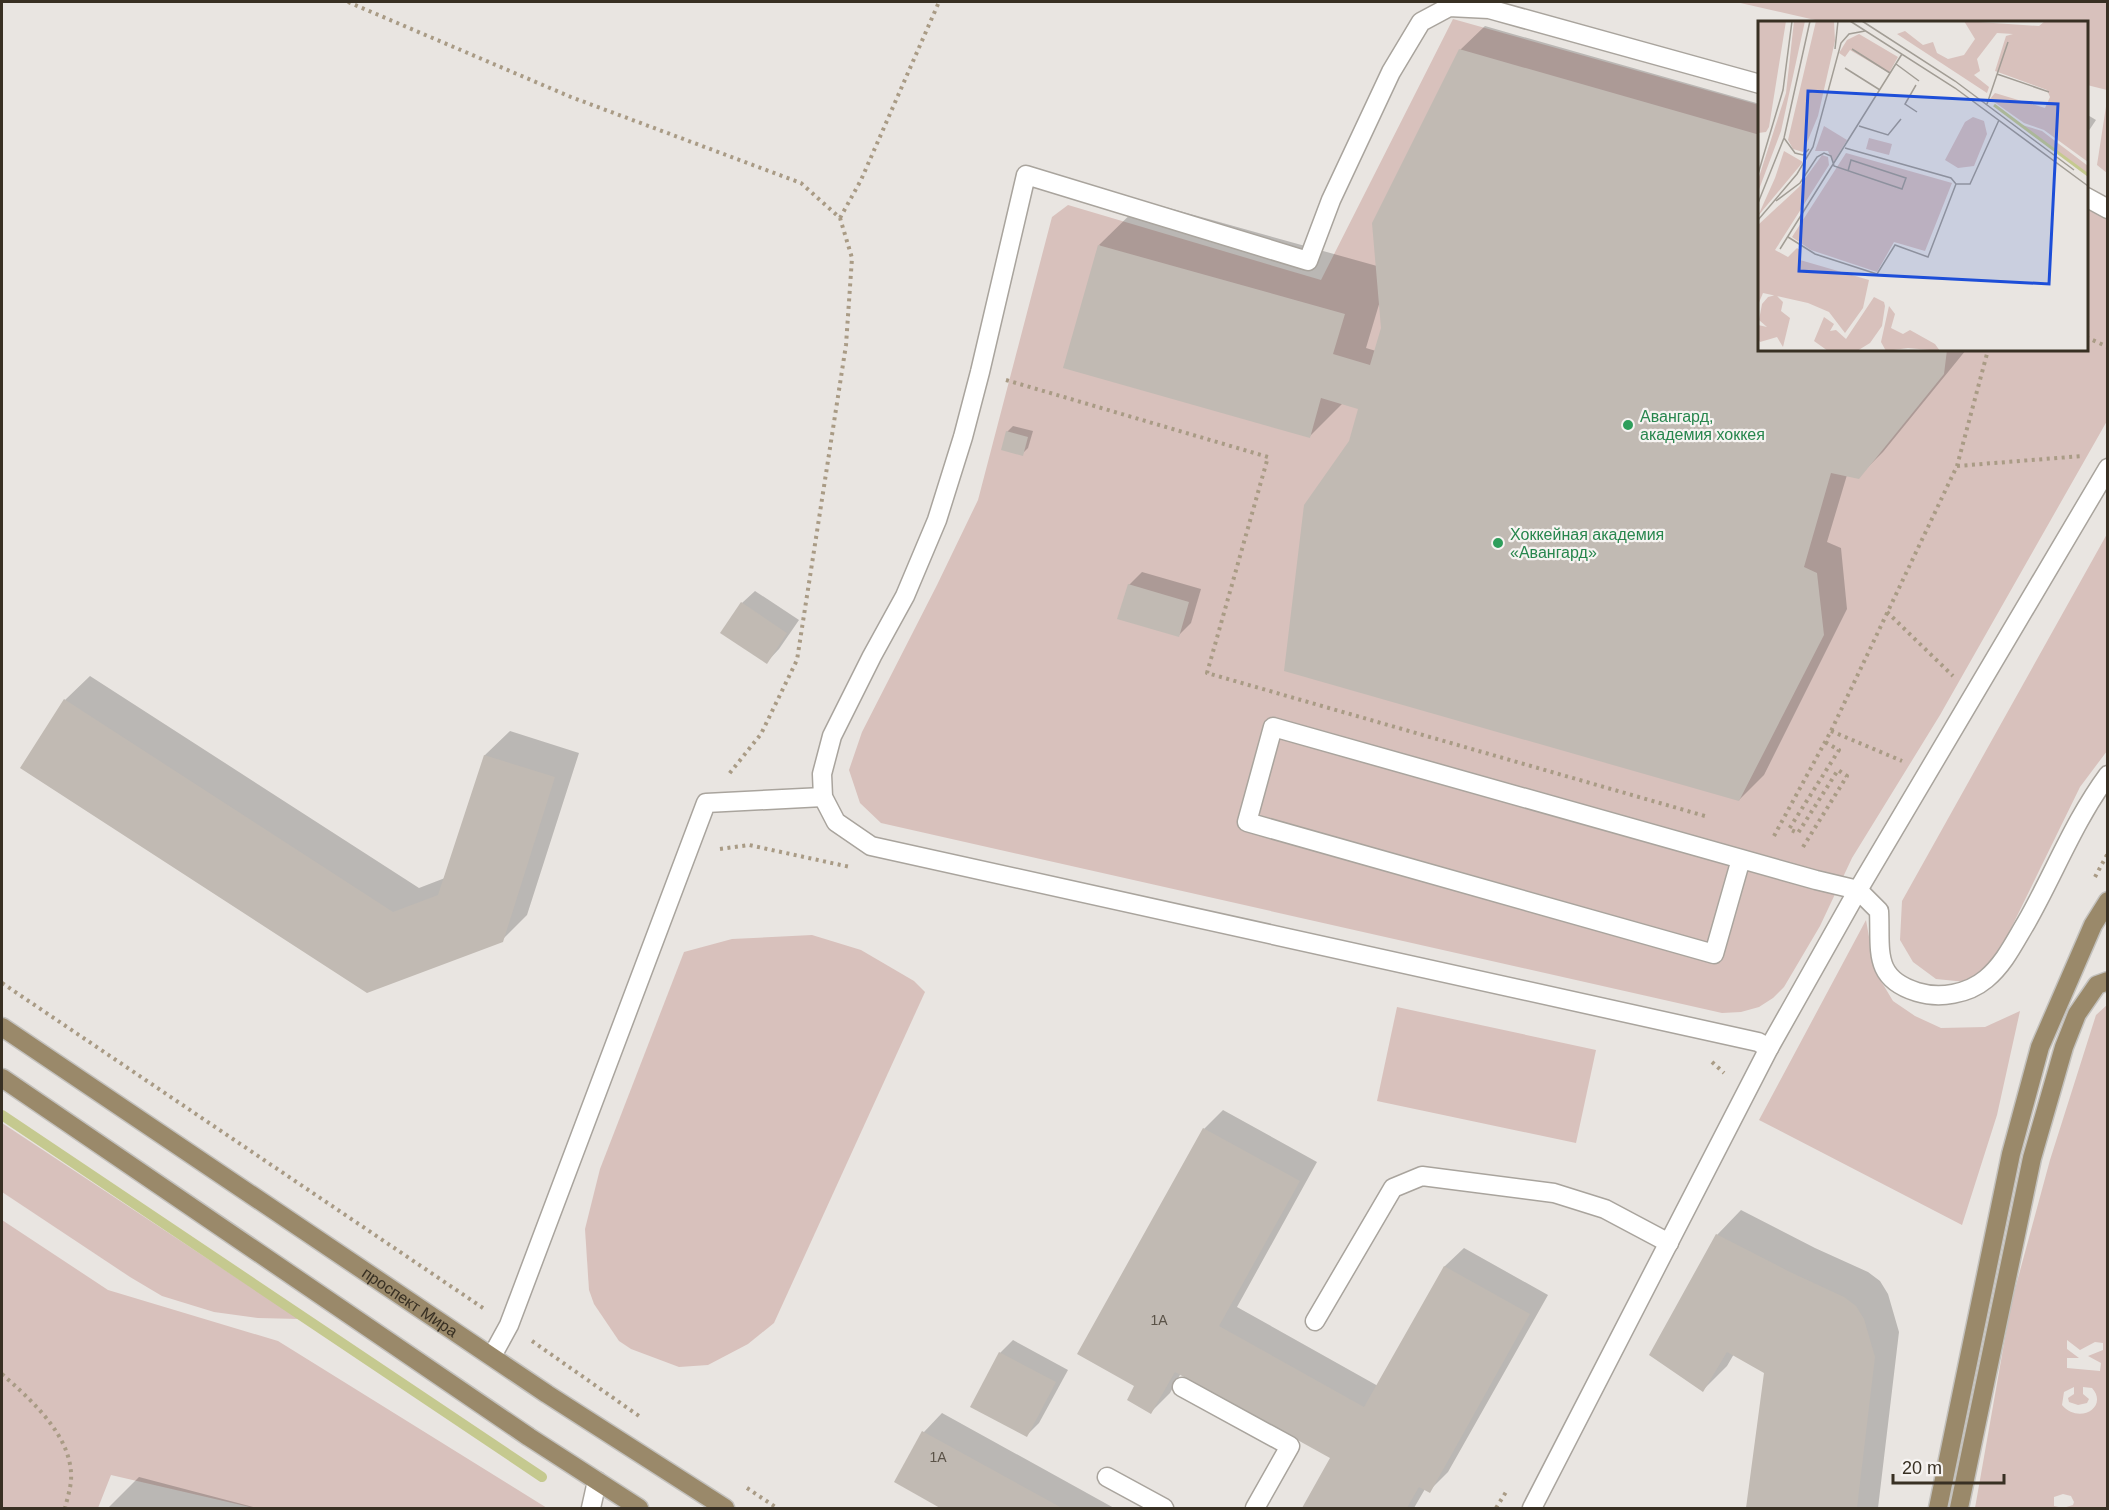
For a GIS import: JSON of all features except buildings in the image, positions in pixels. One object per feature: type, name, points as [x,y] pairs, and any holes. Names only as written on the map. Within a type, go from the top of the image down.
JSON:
[{"type":"main road","points":[[1938,1509],[2009,1166],[2040,1047],[2093,925],[2108,901]]},
{"type":"main road","points":[[1959,1509],[2032,1158],[2064,1047],[2077,1014],[2097,985],[2108,981]]},
{"type":"main road","name":"проспект Мира","points":[[2,1027],[547,1394],[725,1509]]},
{"type":"main road","points":[[2,1078],[72,1128],[639,1509]]},
{"type":"lane","points":[[1758,83],[1489,9],[1449,7],[1420,22],[1391,72],[1331,200],[1308,261],[1026,175],[980,372],[963,437],[937,520],[905,596],[832,736],[822,774],[823,797],[836,822],[871,846],[1758,1042],[1769,1048]]},
{"type":"lane","points":[[2088,198],[2108,209]]},
{"type":"lane","points":[[1532,1509],[1769,1048],[1858,890],[2108,468]]},
{"type":"lane","points":[[1741,859],[1714,954],[1247,822],[1273,728],[1858,890],[1878,911],[1879,952],[1886,974],[1902,987],[1922,994],[1944,996],[1969,989],[1985,980],[2004,962],[2038,902],[2088,802],[2108,775]]},
{"type":"lane","points":[[492,1356],[509,1325],[706,803],[823,797]]},
{"type":"lane","points":[[1315,1321],[1393,1188],[1422,1176],[1554,1193],[1605,1209],[1669,1243]]},
{"type":"lane","points":[[1182,1387],[1290,1446],[1255,1509]]},
{"type":"lane","points":[[1107,1477],[1164,1509]]},
{"type":"lane","points":[[591,1509],[597,1481]]},
{"type":"path","points":[[348,2],[571,97],[801,183],[840,218],[852,258],[846,345],[797,660],[761,734],[706,803]]},
{"type":"path","points":[[840,218],[861,180],[939,2]]},
{"type":"path","points":[[2088,338],[2108,347]]},
{"type":"path","points":[[1774,836],[1831,731],[1957,466],[1988,351]]},
{"type":"path","points":[[980,372],[1268,457],[1206,673],[1706,817]]},
{"type":"path","points":[[1957,466],[2084,456]]},
{"type":"path","points":[[1887,612],[1973,695]]},
{"type":"path","points":[[1831,731],[1928,773]]},
{"type":"path","points":[[1794,844],[1804,848],[1847,776],[1838,770],[1798,833],[1789,829],[1839,750],[1825,742]]},
{"type":"path","points":[[1763,833],[1784,840]]},
{"type":"path","points":[[2,983],[509,1325],[640,1417]]},
{"type":"path","points":[[2,1374],[38,1407],[61,1440],[68,1460],[71,1480],[65,1509]]},
{"type":"path","points":[[743,1485],[777,1509]]},
{"type":"shaded area","points":[[1736,2],[2107,2],[2107,90],[2088,85],[2088,21],[1820,21]]},
{"type":"shaded area","name":"Хоккейная академия «Авангард»","points":[[1453,19],[1758,105],[1758,351],[2088,351],[2088,210],[2107,219],[2107,421],[1940,715],[1852,858],[1820,926],[1784,987],[1759,1007],[1741,1012],[1722,1013],[881,823],[860,803],[849,770],[862,732],[978,500],[1052,217],[1068,205],[1321,280]]},
{"type":"shaded area","points":[[2107,100],[2107,173],[2097,165]]},
{"type":"shaded area","points":[[2107,534],[2107,751],[2080,787],[1996,959],[1966,982],[1936,979],[1913,962],[1900,940],[1902,901]]},
{"type":"shaded area","points":[[1866,920],[1875,971],[1893,1001],[1915,1016],[1941,1028],[1985,1027],[2020,1011],[1997,1115],[1962,1225],[1759,1120]]},
{"type":"shaded area","points":[[812,935],[861,950],[914,981],[925,992],[774,1323],[748,1344],[708,1365],[679,1367],[631,1349],[619,1341],[594,1304],[589,1290],[585,1229],[600,1169],[684,952],[732,939]]},
{"type":"shaded area","points":[[2107,1005],[2107,1508],[2063,1508],[1975,1508],[2011,1304],[2050,1160],[2096,1015]],"holes":[[[2067,1340],[2080,1350],[2095,1342],[2103,1343],[2103,1350],[2088,1356],[2101,1363],[2100,1371],[2067,1368],[2067,1358],[2079,1358],[2067,1349]],[[2074,1387],[2074,1394],[2068,1398],[2069,1402],[2078,1405],[2087,1403],[2089,1399],[2083,1394],[2083,1387],[2092,1388],[2097,1401],[2090,1411],[2076,1413],[2062,1405],[2064,1392]],[[2063,1494],[2071,1496],[2074,1502],[2073,1505],[2063,1508],[2054,1506],[2054,1497]]]},
{"type":"shaded area","points":[[1397,1007],[1596,1050],[1576,1143],[1377,1101]]},
{"type":"shaded area","points":[[2,1123],[299,1319],[258,1318],[214,1312],[162,1296],[130,1277],[2,1192]]},
{"type":"shaded area","points":[[2,1220],[108,1290],[278,1341],[547,1508],[254,1508],[111,1475],[98,1508],[2,1508]]},
{"type":"waterway","points":[[2,1115],[542,1477]]},
{"type":"place","name":"Авангард, академия хоккея","points":[[1628,425]]},
{"type":"place","name":"Хоккейная академия «Авангард»","points":[[1498,543]]}]
